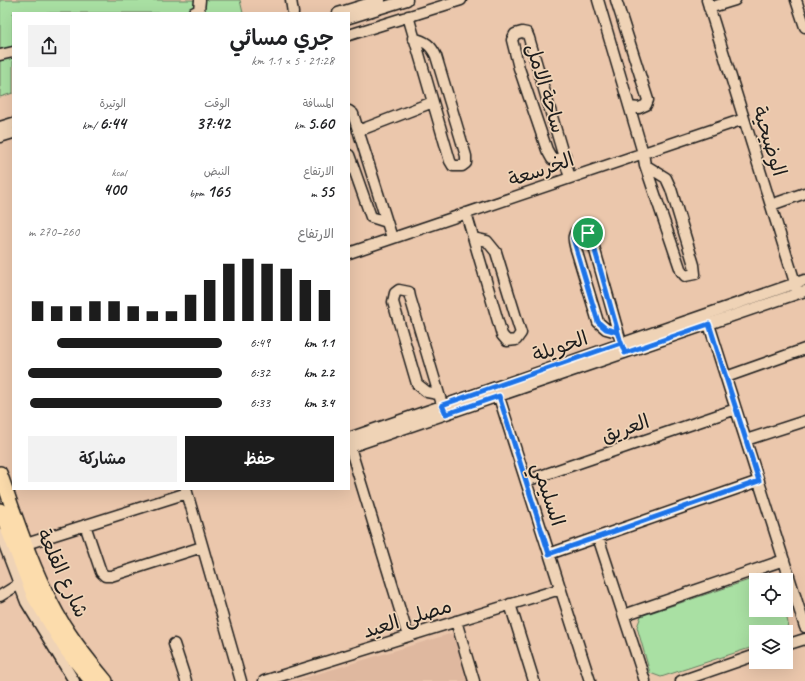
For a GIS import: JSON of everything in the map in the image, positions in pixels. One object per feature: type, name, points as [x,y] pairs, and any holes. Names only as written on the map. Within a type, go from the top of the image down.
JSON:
[{"type":"main road","name":"شارع القلعة","points":[[0,473],[26,544],[52,605],[78,647],[106,681]]},
{"type":"main road","name":"شارع القلعة","points":[[0,510],[22,582],[55,633],[89,680]]},
{"type":"street","points":[[194,12],[199,10],[200,0]]},
{"type":"street","points":[[291,0],[293,12]]},
{"type":"street","points":[[341,12],[380,0]]},
{"type":"street","points":[[350,18],[407,0]]},
{"type":"street","points":[[350,29],[442,0]]},
{"type":"street","points":[[350,35],[461,0]]},
{"type":"street","points":[[598,0],[630,107],[645,165],[681,271],[685,276],[695,274],[694,265],[671,189],[666,178],[645,165]]},
{"type":"street","points":[[616,0],[648,100],[646,105],[639,108],[630,107]]},
{"type":"street","points":[[708,4],[735,0]]},
{"type":"street","points":[[796,0],[805,24]]},
{"type":"street","name":"الوضيحية","points":[[708,4],[771,205],[801,287]]},
{"type":"street","points":[[408,16],[413,38],[450,161],[453,166],[462,166],[466,163],[466,156],[436,56],[432,47],[422,40],[413,38]]},
{"type":"street","name":"ساحة الامل","points":[[565,155],[559,159],[552,159],[547,150],[519,68],[512,40],[515,34],[522,32],[527,34],[529,38],[565,155],[570,178]]},
{"type":"street","points":[[0,55],[12,52]]},
{"type":"street","points":[[358,131],[433,102]]},
{"type":"street","points":[[350,112],[353,114],[392,238]]},
{"type":"street","name":"الخرسعة","points":[[350,252],[744,119]]},
{"type":"street","points":[[0,127],[12,130]]},
{"type":"street","points":[[0,137],[12,131]]},
{"type":"street","points":[[350,158],[371,217],[387,222]]},
{"type":"street","points":[[771,205],[805,193]]},
{"type":"street","points":[[466,213],[502,335],[507,341],[516,340],[520,333],[519,327],[496,252],[487,241],[474,238]]},
{"type":"street","points":[[617,332],[606,329],[598,322],[574,246],[573,238],[575,232],[579,228],[588,233],[592,240],[617,332],[623,348]]},
{"type":"street","name":"الحويلة","points":[[350,443],[801,287]]},
{"type":"street","points":[[438,394],[427,392],[417,384],[393,302],[395,293],[399,290],[408,292],[410,297],[444,410]]},
{"type":"street","points":[[708,319],[805,627]]},
{"type":"street","points":[[726,377],[805,349]]},
{"type":"street","name":"السليمي","points":[[497,392],[590,681]]},
{"type":"street","name":"العريق","points":[[526,480],[736,409]]},
{"type":"street","points":[[746,440],[805,421]]},
{"type":"street","points":[[350,446],[408,636]]},
{"type":"street","points":[[549,554],[759,481]]},
{"type":"street","points":[[26,544],[186,491],[241,681]]},
{"type":"street","points":[[85,525],[101,572],[104,576],[111,576],[202,547]]},
{"type":"street","name":"شارع القلعة","points":[[0,534],[22,582],[31,612],[60,656],[74,681]]},
{"type":"street","points":[[598,537],[645,681]]},
{"type":"street","points":[[624,615],[784,560]]},
{"type":"street","points":[[0,596],[22,582]]},
{"type":"street","name":"مصلى العيد","points":[[264,681],[560,589]]},
{"type":"street","points":[[510,604],[534,681]]},
{"type":"street","points":[[456,621],[474,681]]},
{"type":"street","points":[[793,643],[805,639]]},
{"type":"street","points":[[174,644],[186,681]]},
{"type":"street","points":[[681,681],[749,658]]},
{"type":"shaded area","points":[[453,633],[468,681],[294,681]]},
{"type":"green space","points":[[0,0],[240,0],[243,12],[12,12],[12,93],[0,97]]},
{"type":"green space","points":[[749,580],[749,617],[787,617],[788,623],[788,625],[749,625],[749,648],[661,677],[650,673],[637,627],[641,616]]},
{"type":"route","points":[[588,233],[579,228],[575,232],[573,238],[574,246],[598,322],[606,329],[617,332],[625,353],[709,324],[759,481],[549,554],[499,396],[446,414],[442,405],[621,343],[617,332],[592,240],[588,233]]}]
